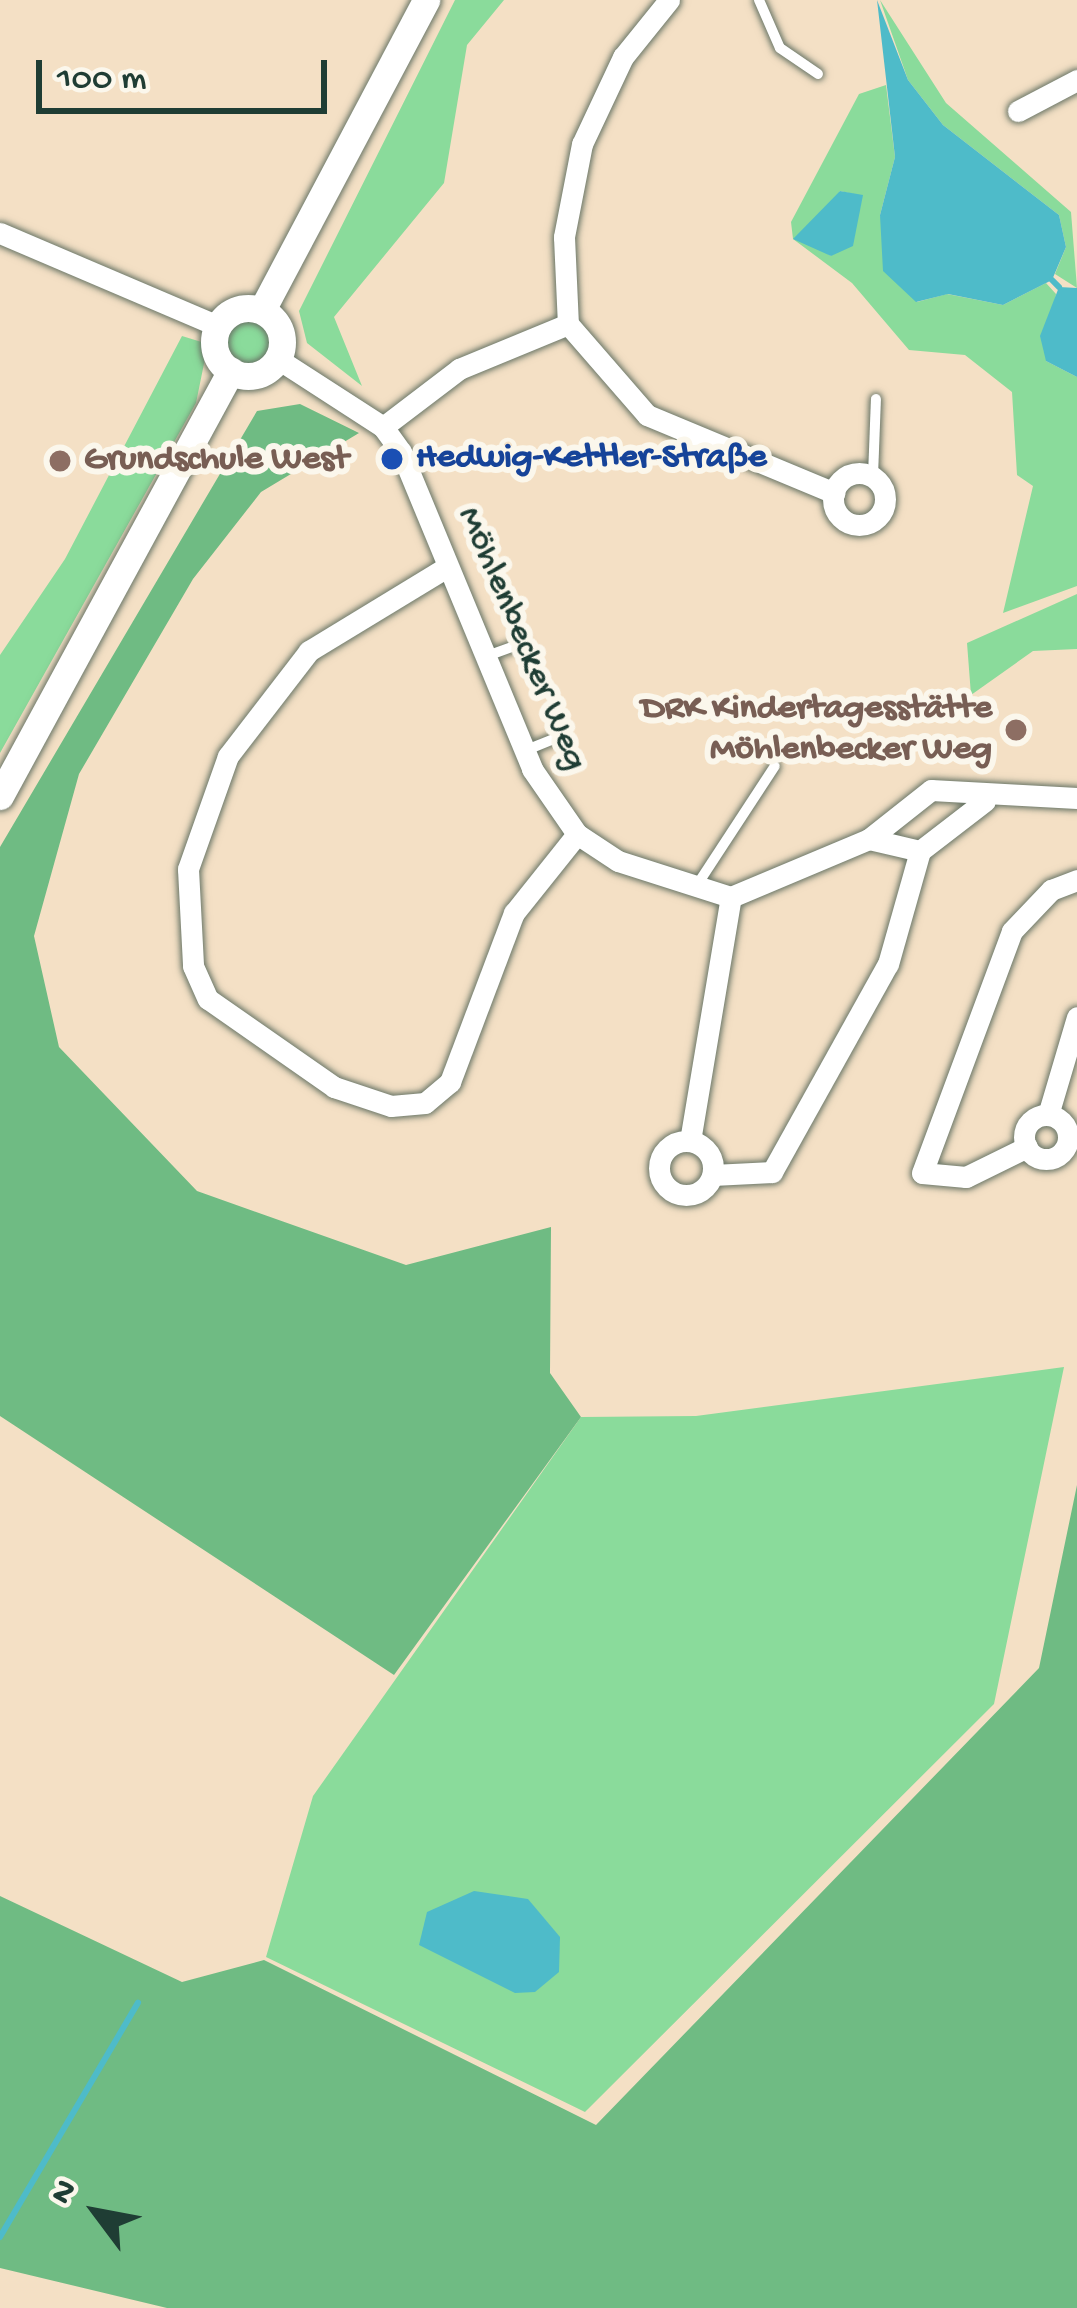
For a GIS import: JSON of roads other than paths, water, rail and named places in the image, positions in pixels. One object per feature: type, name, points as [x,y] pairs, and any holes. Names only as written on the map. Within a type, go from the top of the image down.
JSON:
[{"type":"main road","points":[[262,310],[426,0]]},
{"type":"main road","points":[[262,310],[281,331],[278,359],[251,376],[231,371],[217,356],[218,326],[232,311],[262,310]]},
{"type":"main road","points":[[0,796],[231,371]]},
{"type":"street","points":[[668,0],[623,57],[582,144],[565,237],[568,324],[647,415],[834,493],[842,518],[867,523],[885,504],[873,476],[849,475],[834,493]]},
{"type":"street","points":[[1018,111],[1077,80]]},
{"type":"street","points":[[0,233],[218,326]]},
{"type":"street","points":[[383,427],[459,369],[568,324]]},
{"type":"street","name":"Möhlenbecker Weg","points":[[278,359],[383,427],[424,488],[447,567],[524,751],[577,834]]},
{"type":"street","points":[[447,567],[309,651],[228,756],[188,869],[193,966],[208,999],[334,1088],[391,1106],[425,1103],[449,1082],[514,913],[577,834],[692,893],[731,897],[869,839],[932,790],[985,801],[1076,798],[1077,812]]},
{"type":"street","points":[[712,1175],[707,1150],[690,1142],[663,1154],[662,1181],[694,1194],[712,1175],[772,1172],[888,964],[920,851],[985,801]]},
{"type":"street","points":[[869,839],[920,851]]},
{"type":"street","points":[[1027,1148],[966,1177],[922,1173],[1012,931],[1051,890],[1077,880]]},
{"type":"street","points":[[690,1142],[731,897]]},
{"type":"street","points":[[1027,1148],[1026,1128],[1048,1115],[1077,1017]]},
{"type":"street","points":[[1027,1148],[1043,1159],[1063,1150],[1066,1128],[1048,1115]]},
{"type":"lane","points":[[759,0],[780,47],[818,74]]},
{"type":"lane","points":[[873,476],[876,399]]},
{"type":"lane","points":[[488,656],[522,643]]},
{"type":"lane","points":[[524,751],[558,737]]},
{"type":"lane","points":[[692,893],[775,766]]},
{"type":"water","points":[[877,0],[908,80],[943,125],[1059,215],[1066,247],[1052,280],[1003,305],[948,294],[916,302],[883,271],[880,215],[895,157]]},
{"type":"water","points":[[840,191],[863,195],[853,246],[831,256],[793,239]]},
{"type":"water","points":[[1059,287],[1077,288],[1077,377],[1046,361],[1040,336]]},
{"type":"water","points":[[474,1891],[528,1899],[560,1937],[559,1972],[535,1992],[515,1993],[419,1945],[427,1912]]},
{"type":"waterway","points":[[1052,280],[1059,287]]},
{"type":"waterway","points":[[0,2237],[138,2003]]},
{"type":"place","name":"Hedwig-Kettler-Straße","points":[[392,459]]},
{"type":"place","name":"Grundschule West","points":[[60,461]]},
{"type":"place","name":"DRK Kindertagesstätte Möhlenbecker Weg","points":[[1016,730]]}]
